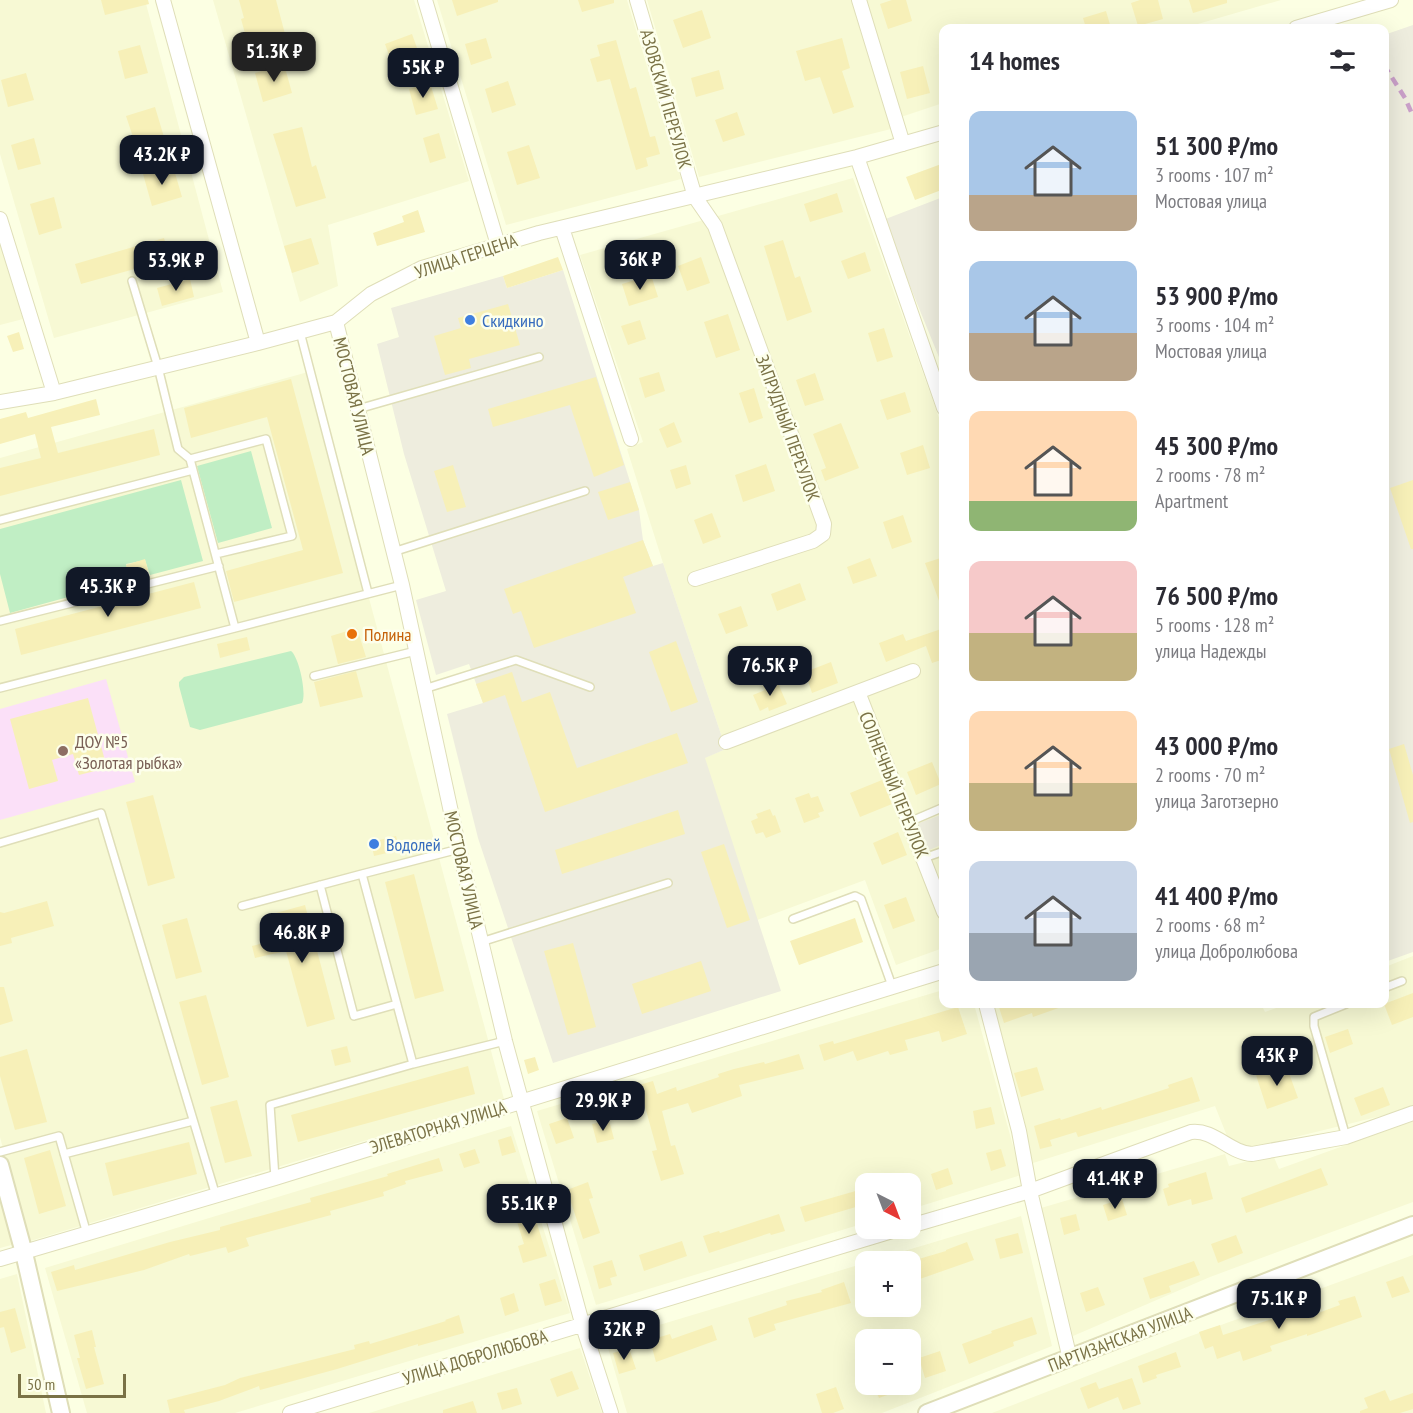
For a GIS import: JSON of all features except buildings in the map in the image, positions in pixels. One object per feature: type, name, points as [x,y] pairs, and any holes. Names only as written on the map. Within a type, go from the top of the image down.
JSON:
[{"type":"street","points":[[163,0],[258,343]]},
{"type":"street","points":[[425,0],[498,245]]},
{"type":"street","name":"АЗОВСКИЙ ПЕРЕУЛОК","points":[[637,0],[695,197]]},
{"type":"street","points":[[859,0],[903,144]]},
{"type":"street","points":[[1309,24],[1390,0]]},
{"type":"street","name":"УЛИЦА ГЕРЦЕНА","points":[[0,402],[54,393],[336,322],[371,294],[422,268],[562,228],[857,157],[939,133]]},
{"type":"street","points":[[857,157],[939,394]]},
{"type":"street","name":"ЗАПРУДНЫЙ ПЕРЕУЛОК","points":[[694,579],[813,541],[823,534],[824,525],[715,226],[695,197]]},
{"type":"street","points":[[0,219],[4,248],[54,393]]},
{"type":"street","points":[[562,228],[631,439]]},
{"type":"street","name":"МОСТОВАЯ УЛИЦА","points":[[336,322],[402,585],[459,849],[505,1041],[582,1323],[611,1413]]},
{"type":"street","points":[[726,742],[913,671]]},
{"type":"street","name":"СОЛНЕЧНЫЙ ПЕРЕУЛОК","points":[[858,692],[939,898]]},
{"type":"street","name":"ЭЛЕВАТОРНАЯ УЛИЦА","points":[[0,1259],[275,1178],[939,972]]},
{"type":"street","points":[[987,1008],[1019,1131],[1030,1191],[1070,1359]]},
{"type":"street","points":[[921,1223],[1030,1191],[1191,1132],[1199,1131],[1239,1151],[1252,1154],[1346,1137],[1413,1113]]},
{"type":"street","points":[[0,1165],[24,1252],[61,1413]]},
{"type":"street","name":"ПАРТИЗАНСКАЯ УЛИЦА","points":[[927,1413],[1413,1225]]},
{"type":"street","name":"УЛИЦА ДОБРОЛЮБОВА","points":[[290,1413],[865,1239]]},
{"type":"lane","points":[[132,281],[158,367],[178,449],[190,459],[236,628]]},
{"type":"lane","points":[[300,332],[368,593]]},
{"type":"lane","points":[[358,409],[539,357]]},
{"type":"lane","points":[[190,459],[266,440],[292,536],[216,554]]},
{"type":"lane","points":[[0,520],[193,470]]},
{"type":"lane","points":[[393,552],[585,491]]},
{"type":"lane","points":[[0,621],[219,566]]},
{"type":"lane","points":[[0,688],[402,585]]},
{"type":"lane","points":[[314,676],[416,651]]},
{"type":"lane","points":[[424,689],[516,660],[590,687]]},
{"type":"lane","points":[[909,822],[939,809]]},
{"type":"lane","points":[[0,843],[101,813],[216,1196]]},
{"type":"lane","points":[[242,906],[459,849]]},
{"type":"lane","points":[[924,858],[939,853]]},
{"type":"lane","points":[[362,874],[413,1064]]},
{"type":"lane","points":[[481,942],[668,883]]},
{"type":"lane","points":[[320,885],[354,1016],[398,1004]]},
{"type":"lane","points":[[793,919],[855,897],[861,899],[892,986]]},
{"type":"lane","points":[[1389,986],[1402,981]]},
{"type":"lane","points":[[1336,1008],[1314,1017],[1314,1026],[1346,1137]]},
{"type":"lane","points":[[275,1178],[270,1105],[413,1064],[505,1041]]},
{"type":"lane","points":[[64,1154],[193,1121]]},
{"type":"lane","points":[[0,1152],[59,1136],[87,1234]]},
{"type":"shaded area","points":[[0,0],[145,0],[223,292],[54,338],[0,154]]},
{"type":"shaded area","points":[[213,0],[414,0],[469,181],[328,225],[338,286],[300,302]]},
{"type":"shaded area","points":[[437,0],[627,0],[681,179],[506,225]]},
{"type":"shaded area","points":[[647,0],[851,0],[891,129],[699,177]]},
{"type":"shaded area","points":[[864,0],[1281,0],[1198,24],[939,24],[939,104],[901,117]]},
{"type":"shaded area","points":[[1413,25],[1413,952],[1389,961],[1389,33]]},
{"type":"shaded area","points":[[853,178],[939,418],[939,949],[896,965],[865,880],[757,920],[704,758],[726,749],[627,449],[643,442],[580,255]]},
{"type":"shaded area","points":[[939,199],[939,357],[883,220]]},
{"type":"shaded area","points":[[0,244],[23,319],[0,325]]},
{"type":"shaded area","points":[[563,270],[639,510],[643,540],[653,566],[663,563],[726,749],[705,758],[781,991],[553,1063],[478,838],[447,714],[483,703],[469,664],[436,675],[416,600],[446,591],[404,454],[377,344],[399,337],[391,308],[503,276],[507,288]]},
{"type":"shaded area","points":[[308,372],[504,1099],[27,1242],[0,1137],[0,458]]},
{"type":"shaded area","points":[[251,451],[272,528],[218,543],[197,466]]},
{"type":"shaded area","points":[[181,480],[203,561],[150,575],[145,560],[126,564],[130,580],[10,613],[0,574],[0,529]]},
{"type":"shaded area","points":[[291,651],[297,660],[301,676],[304,692],[302,703],[200,730],[190,727],[179,686],[179,682],[184,677]]},
{"type":"shaded area","name":"ДОУ №5 «Золотая рыбка»","points":[[106,679],[135,782],[0,820],[0,709]]},
{"type":"shaded area","points":[[939,816],[939,846],[927,851],[917,824]]},
{"type":"shaded area","points":[[1413,956],[1413,1106],[1247,1149],[1229,1141],[1215,1106],[1033,1163],[993,1008],[1263,1008],[1265,1012],[1276,1008],[1389,1008],[1389,965]]},
{"type":"shaded area","points":[[939,991],[939,1008],[975,1008],[1021,1175],[921,1206],[921,1173],[855,1173],[855,1226],[596,1305],[537,1111]]},
{"type":"shaded area","points":[[1413,1121],[1413,1202],[1210,1277],[1073,1336],[1041,1208],[1225,1154],[1229,1166],[1273,1155],[1279,1169]]},
{"type":"shaded area","points":[[511,1126],[570,1313],[235,1413],[87,1413],[45,1268]]},
{"type":"shaded area","points":[[0,1192],[15,1244],[0,1248]]},
{"type":"shaded area","points":[[1021,1216],[1052,1346],[882,1413],[627,1413],[606,1341],[855,1266],[855,1317],[921,1317],[921,1251],[904,1251]]},
{"type":"shaded area","points":[[1413,1255],[1413,1413],[992,1413],[1188,1337]]},
{"type":"shaded area","points":[[17,1274],[46,1413],[0,1413],[0,1279]]},
{"type":"shaded area","points":[[580,1348],[602,1413],[369,1413]]},
{"type":"railway","points":[[1389,73],[1413,116]]},
{"type":"place","name":"Скидкино","points":[[470,320]]},
{"type":"place","name":"Полина","points":[[352,634]]},
{"type":"place","name":"ДОУ №5 «Золотая рыбка»","points":[[63,751]]},
{"type":"place","name":"Водолей","points":[[374,844]]}]
